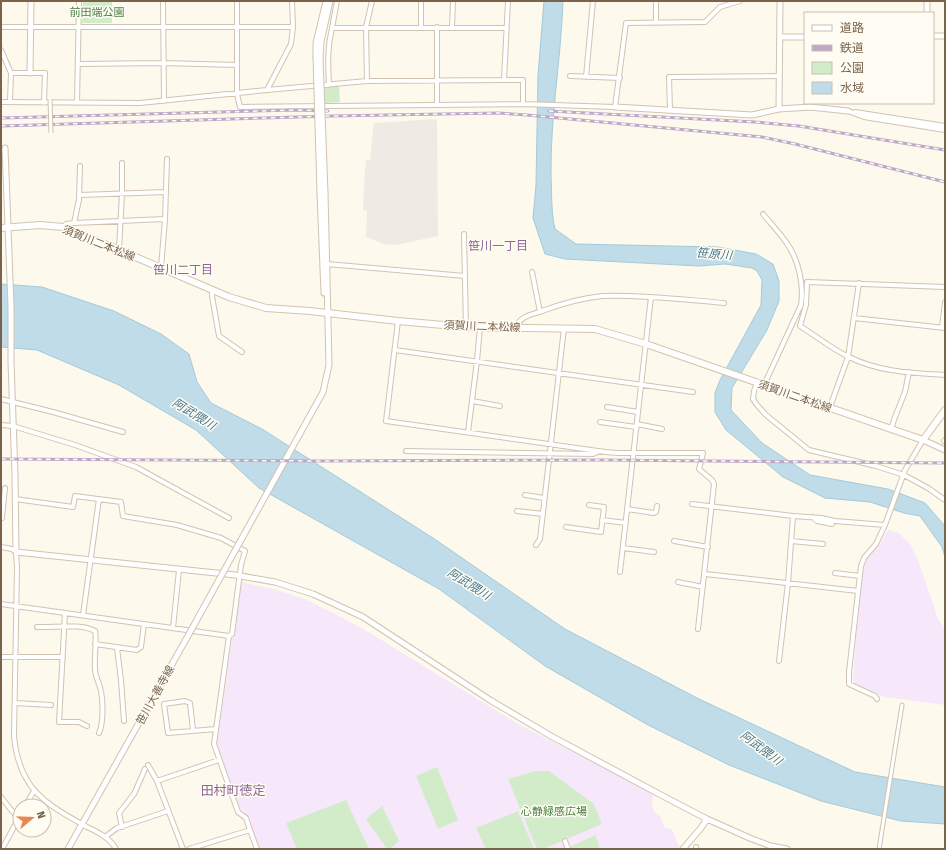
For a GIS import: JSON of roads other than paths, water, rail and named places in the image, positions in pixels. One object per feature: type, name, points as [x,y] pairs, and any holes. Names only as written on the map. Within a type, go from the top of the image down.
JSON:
[{"type":"main road","name":"須賀川二本松線","points":[[1,228],[40,225],[63,227],[212,290],[243,302],[266,308],[466,327],[564,328],[595,330],[646,344],[923,440]]},
{"type":"main road","points":[[923,440],[945,410]]},
{"type":"street","points":[[30,73],[31,1]]},
{"type":"street","points":[[77,103],[79,64],[79,1]]},
{"type":"street","points":[[163,1],[164,101]]},
{"type":"street","points":[[237,1],[237,94],[240,107],[566,104],[752,115],[779,109],[810,107],[884,115],[945,126]]},
{"type":"street","points":[[267,90],[291,44],[293,27],[292,1]]},
{"type":"street","points":[[326,1],[316,43],[318,57],[322,193],[323,283],[327,314]]},
{"type":"street","points":[[318,57],[330,1]]},
{"type":"street","points":[[329,85],[327,56],[328,42],[337,1]]},
{"type":"street","points":[[367,81],[366,27],[372,1]]},
{"type":"street","points":[[421,1],[421,27]]},
{"type":"street","points":[[452,1],[452,27]]},
{"type":"street","points":[[504,80],[508,1]]},
{"type":"street","points":[[586,77],[593,1]]},
{"type":"street","points":[[656,1],[656,23]]},
{"type":"street","points":[[615,107],[626,23],[705,22],[720,7],[740,1]]},
{"type":"street","points":[[779,109],[780,1]]},
{"type":"street","points":[[927,1],[927,12]]},
{"type":"street","points":[[1,27],[293,27]]},
{"type":"street","points":[[437,27],[437,105]]},
{"type":"street","points":[[332,28],[507,28]]},
{"type":"street","points":[[934,36],[945,36]]},
{"type":"street","points":[[780,37],[804,37]]},
{"type":"street","points":[[1,50],[10,73],[10,102]]},
{"type":"street","points":[[79,64],[163,63],[237,65]]},
{"type":"street","points":[[10,73],[45,73],[44,103]]},
{"type":"street","points":[[570,76],[620,78]]},
{"type":"street","points":[[670,110],[669,76],[779,76]]},
{"type":"street","points":[[1,102],[140,103],[367,81],[523,80],[525,104]]},
{"type":"street","points":[[50,99],[51,133]]},
{"type":"street","points":[[848,111],[864,117],[945,130]]},
{"type":"street","points":[[5,148],[9,227],[16,552],[14,736],[16,752],[20,769],[34,791],[48,804],[105,837],[116,849]]},
{"type":"street","points":[[162,268],[167,159]]},
{"type":"street","points":[[119,250],[122,163]]},
{"type":"street","points":[[74,223],[80,195],[80,166]]},
{"type":"street","points":[[80,195],[166,192]]},
{"type":"street","points":[[322,193],[327,264],[327,314]]},
{"type":"street","points":[[762,214],[789,246],[797,264],[802,296],[801,305],[758,383],[754,391],[753,399],[766,415],[809,450],[876,466],[903,476],[928,488],[945,500]]},
{"type":"street","points":[[63,227],[66,224],[74,223],[165,219]]},
{"type":"street","points":[[464,234],[466,327]]},
{"type":"street","points":[[327,264],[465,276]]},
{"type":"street","points":[[532,272],[540,312]]},
{"type":"street","points":[[945,287],[807,282],[806,305],[800,326],[848,357],[862,363],[886,370],[945,375]]},
{"type":"street","points":[[830,407],[848,357],[859,283]]},
{"type":"street","points":[[212,290],[219,336],[242,352]]},
{"type":"street","points":[[515,328],[521,319],[572,302],[601,296],[651,297],[724,303]]},
{"type":"street","points":[[620,572],[651,297]]},
{"type":"street","points":[[854,318],[944,327],[945,302]]},
{"type":"street","name":"笹川大善寺線","points":[[68,849],[323,392],[329,365],[327,314]]},
{"type":"street","points":[[398,321],[386,421],[601,451],[634,453],[702,453],[699,469],[712,480],[714,484],[698,629]]},
{"type":"street","points":[[468,432],[480,327]]},
{"type":"street","points":[[536,545],[540,539],[564,328]]},
{"type":"street","points":[[395,350],[693,392]]},
{"type":"street","points":[[891,429],[906,392],[909,372]]},
{"type":"street","points":[[1,399],[123,432]]},
{"type":"street","points":[[472,402],[500,406]]},
{"type":"street","points":[[606,407],[638,412]]},
{"type":"street","points":[[600,422],[662,429]]},
{"type":"street","points":[[1,425],[13,426],[75,444],[136,467],[229,518]]},
{"type":"street","points":[[877,699],[875,696],[849,684],[858,591],[864,558],[876,544],[886,523],[903,476],[923,440],[945,450]]},
{"type":"street","points":[[406,451],[593,454],[601,451]]},
{"type":"street","points":[[1,517],[2,518],[5,488]]},
{"type":"street","points":[[525,495],[544,498]]},
{"type":"street","points":[[15,499],[73,507],[74,496],[121,502],[123,516],[177,525],[225,540],[245,551],[241,565],[232,634],[229,636],[214,744],[238,812],[246,818],[257,849]]},
{"type":"street","points":[[84,615],[99,499]]},
{"type":"street","points":[[692,504],[812,517],[835,521],[886,523]]},
{"type":"street","points":[[566,527],[601,532],[604,506],[589,505]]},
{"type":"street","points":[[627,509],[654,513],[656,512],[657,506]]},
{"type":"street","points":[[518,511],[542,514]]},
{"type":"street","points":[[779,661],[788,583],[793,516]]},
{"type":"street","points":[[812,517],[817,521],[832,524]]},
{"type":"street","points":[[602,520],[626,523]]},
{"type":"street","points":[[674,541],[708,547]]},
{"type":"street","points":[[791,541],[823,544]]},
{"type":"street","points":[[1,547],[12,549],[16,552],[240,576],[275,582],[314,594],[363,617],[490,700],[551,736],[707,819],[752,840],[787,849]]},
{"type":"street","points":[[623,548],[654,552]]},
{"type":"street","points":[[173,628],[179,570]]},
{"type":"street","points":[[835,573],[860,576]]},
{"type":"street","points":[[705,574],[858,591]]},
{"type":"street","points":[[678,582],[703,587]]},
{"type":"street","points":[[1,604],[229,636]]},
{"type":"street","points":[[65,614],[59,722],[79,722],[87,726]]},
{"type":"street","points":[[95,644],[138,650],[140,648],[144,624]]},
{"type":"street","points":[[37,627],[64,626],[94,630],[96,635],[95,672],[101,694],[101,726],[99,733]]},
{"type":"street","points":[[117,648],[124,721]]},
{"type":"street","points":[[1,657],[63,657]]},
{"type":"street","points":[[193,730],[190,703],[185,701],[164,704],[168,733],[216,729]]},
{"type":"street","points":[[15,703],[51,705]]},
{"type":"street","points":[[880,849],[902,705]]},
{"type":"street","points":[[156,781],[219,760]]},
{"type":"street","points":[[148,765],[156,781],[183,849]]},
{"type":"street","points":[[122,827],[119,813],[134,794],[145,769]]},
{"type":"street","points":[[30,798],[34,791]]},
{"type":"street","points":[[1,797],[12,811]]},
{"type":"street","points":[[105,837],[117,828],[168,811]]},
{"type":"street","points":[[683,849],[707,819]]},
{"type":"street","points":[[2,846],[12,830]]},
{"type":"street","points":[[189,849],[250,830]]},
{"type":"street","points":[[565,841],[568,849]]},
{"type":"water","name":"笹原川","points":[[544,1],[563,1],[551,155],[552,203],[555,229],[576,244],[718,247],[756,254],[773,264],[779,281],[779,301],[767,330],[732,388],[731,410],[762,443],[810,475],[888,489],[925,503],[945,526],[945,557],[942,547],[920,516],[904,513],[870,502],[825,498],[783,477],[726,430],[715,412],[715,393],[720,380],[761,305],[762,280],[757,271],[752,268],[725,264],[699,266],[565,259],[545,254],[533,218],[536,185],[538,75]]},
{"type":"water","name":"阿武隈川","points":[[1,284],[42,287],[114,311],[161,334],[189,354],[197,382],[211,403],[262,429],[433,538],[565,629],[699,699],[855,772],[945,787],[945,824],[901,821],[821,801],[729,765],[648,725],[545,666],[439,589],[259,488],[196,430],[119,385],[37,350],[1,347]]},
{"type":"railway","points":[[1,118],[295,110],[328,111]]},
{"type":"railway","points":[[549,111],[755,122],[799,126],[945,150]]},
{"type":"railway","points":[[1,126],[332,116],[499,113],[762,137],[945,182]]},
{"type":"railway","points":[[1,459],[318,461],[603,460],[945,463]]},
{"type":"district","name":"笹川一丁目","points":[[498,246]]},
{"type":"district","name":"笹川二丁目","points":[[183,270]]},
{"type":"district","name":"田村町徳定","points":[[233,790]]},
{"type":"park label","name":"前田端公園","points":[[97,12]]},
{"type":"park label","name":"心静緑感広場","points":[[554,811]]}]
